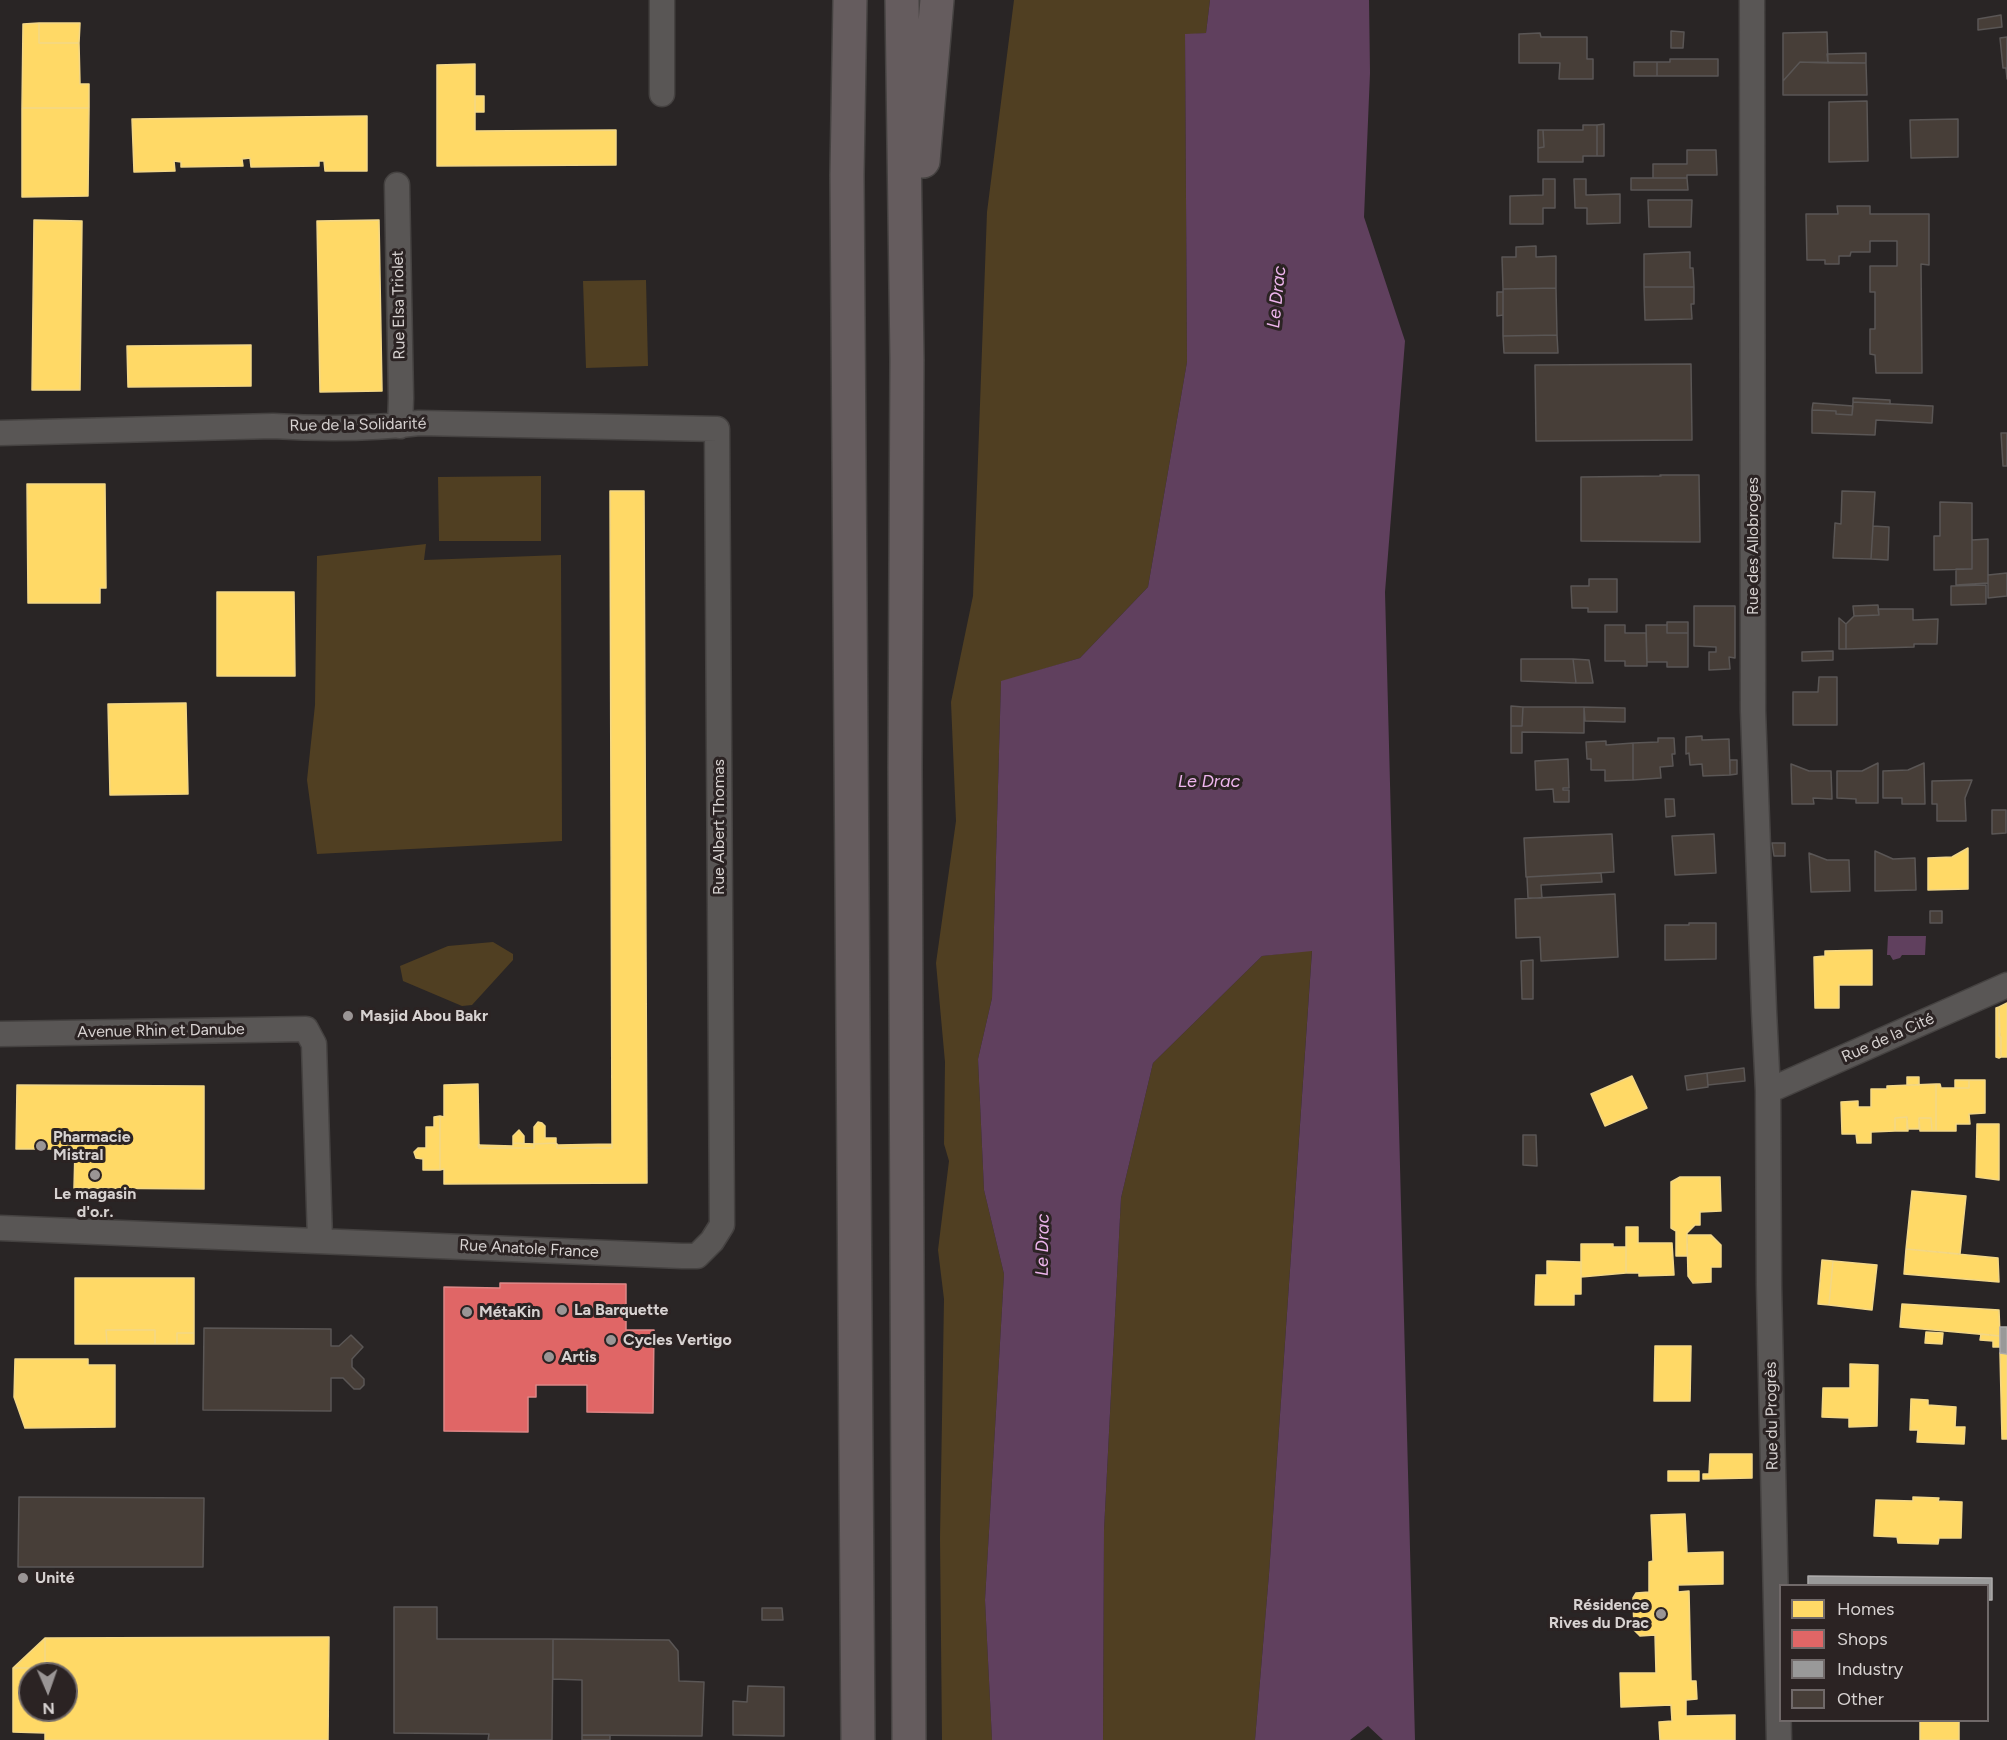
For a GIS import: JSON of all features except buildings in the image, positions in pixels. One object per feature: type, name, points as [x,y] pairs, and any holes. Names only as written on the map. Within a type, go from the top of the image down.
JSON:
[{"type":"highway","points":[[850,0],[847,187],[858,1740]]},
{"type":"highway","points":[[902,0],[907,360],[905,778],[909,1740]]},
{"type":"highway","points":[[907,360],[936,0]]},
{"type":"street","points":[[662,0],[662,94]]},
{"type":"street","name":"Rue des Allobroges","points":[[1752,0],[1753,694],[1768,1091]]},
{"type":"street","name":"Rue Elsa Triolet","points":[[396,185],[402,398],[400,426]]},
{"type":"street","name":"Rue de la Solidarité","points":[[0,433],[273,426],[314,428],[400,426],[419,423],[717,429]]},
{"type":"street","name":"Rue Albert Thomas","points":[[717,429],[722,1225]]},
{"type":"street","name":"Rue de la Cité","points":[[1768,1091],[2007,985]]},
{"type":"street","name":"Avenue Rhin et Danube","points":[[0,1034],[306,1029],[314,1044],[320,1240]]},
{"type":"street","name":"Rue du Progrès","points":[[1768,1091],[1769,1286],[1779,1740]]},
{"type":"street","name":"Rue Anatole France","points":[[0,1228],[697,1256],[712,1241],[722,1225]]},
{"type":"shaded area","points":[[1014,0],[1210,0],[1206,33],[1185,35],[1187,362],[1148,587],[1080,658],[1001,682],[992,998],[978,1059],[984,1190],[1004,1274],[985,1600],[992,1740],[942,1740],[940,1538],[944,1299],[938,1250],[949,1161],[944,1144],[945,1062],[936,963],[956,821],[951,702],[973,596],[987,212]]},
{"type":"shaded area","points":[[646,280],[648,366],[586,368],[583,281]]},
{"type":"shaded area","points":[[541,476],[541,541],[439,541],[438,477]]},
{"type":"shaded area","points":[[426,544],[424,560],[561,555],[562,841],[317,854],[307,780],[315,705],[317,556]]},
{"type":"shaded area","points":[[493,942],[513,954],[513,960],[472,1005],[462,1006],[403,981],[400,966],[448,946]]},
{"type":"shaded area","points":[[1312,950],[1269,1574],[1255,1740],[1103,1740],[1104,1530],[1121,1198],[1153,1063],[1262,956]]},
{"type":"water","name":"Le Drac","points":[[1210,0],[1369,0],[1370,73],[1364,217],[1405,341],[1385,592],[1415,1740],[1383,1740],[1368,1726],[1350,1740],[1255,1740],[1269,1574],[1312,951],[1262,956],[1153,1063],[1121,1198],[1104,1530],[1103,1740],[992,1740],[985,1600],[1004,1274],[984,1190],[978,1059],[992,998],[1001,681],[1080,658],[1148,587],[1187,362],[1185,34],[1206,33]]},
{"type":"water","points":[[1888,936],[1926,936],[1925,955],[1902,955],[1893,960],[1890,955],[1887,955]]},
{"type":"place","name":"Masjid Abou Bakr","points":[[348,1016]]},
{"type":"place","name":"Pharmacie Mistral","points":[[41,1146]]},
{"type":"place","name":"Le magasin d'o.r.","points":[[95,1175]]},
{"type":"place","name":"La Barquette","points":[[562,1310]]},
{"type":"place","name":"MétaKin","points":[[467,1312]]},
{"type":"place","name":"Cycles Vertigo","points":[[611,1340]]},
{"type":"place","name":"Artis","points":[[549,1357]]},
{"type":"place","name":"Unité","points":[[23,1578]]},
{"type":"place","name":"Résidence Rives du Drac","points":[[1661,1614]]}]
